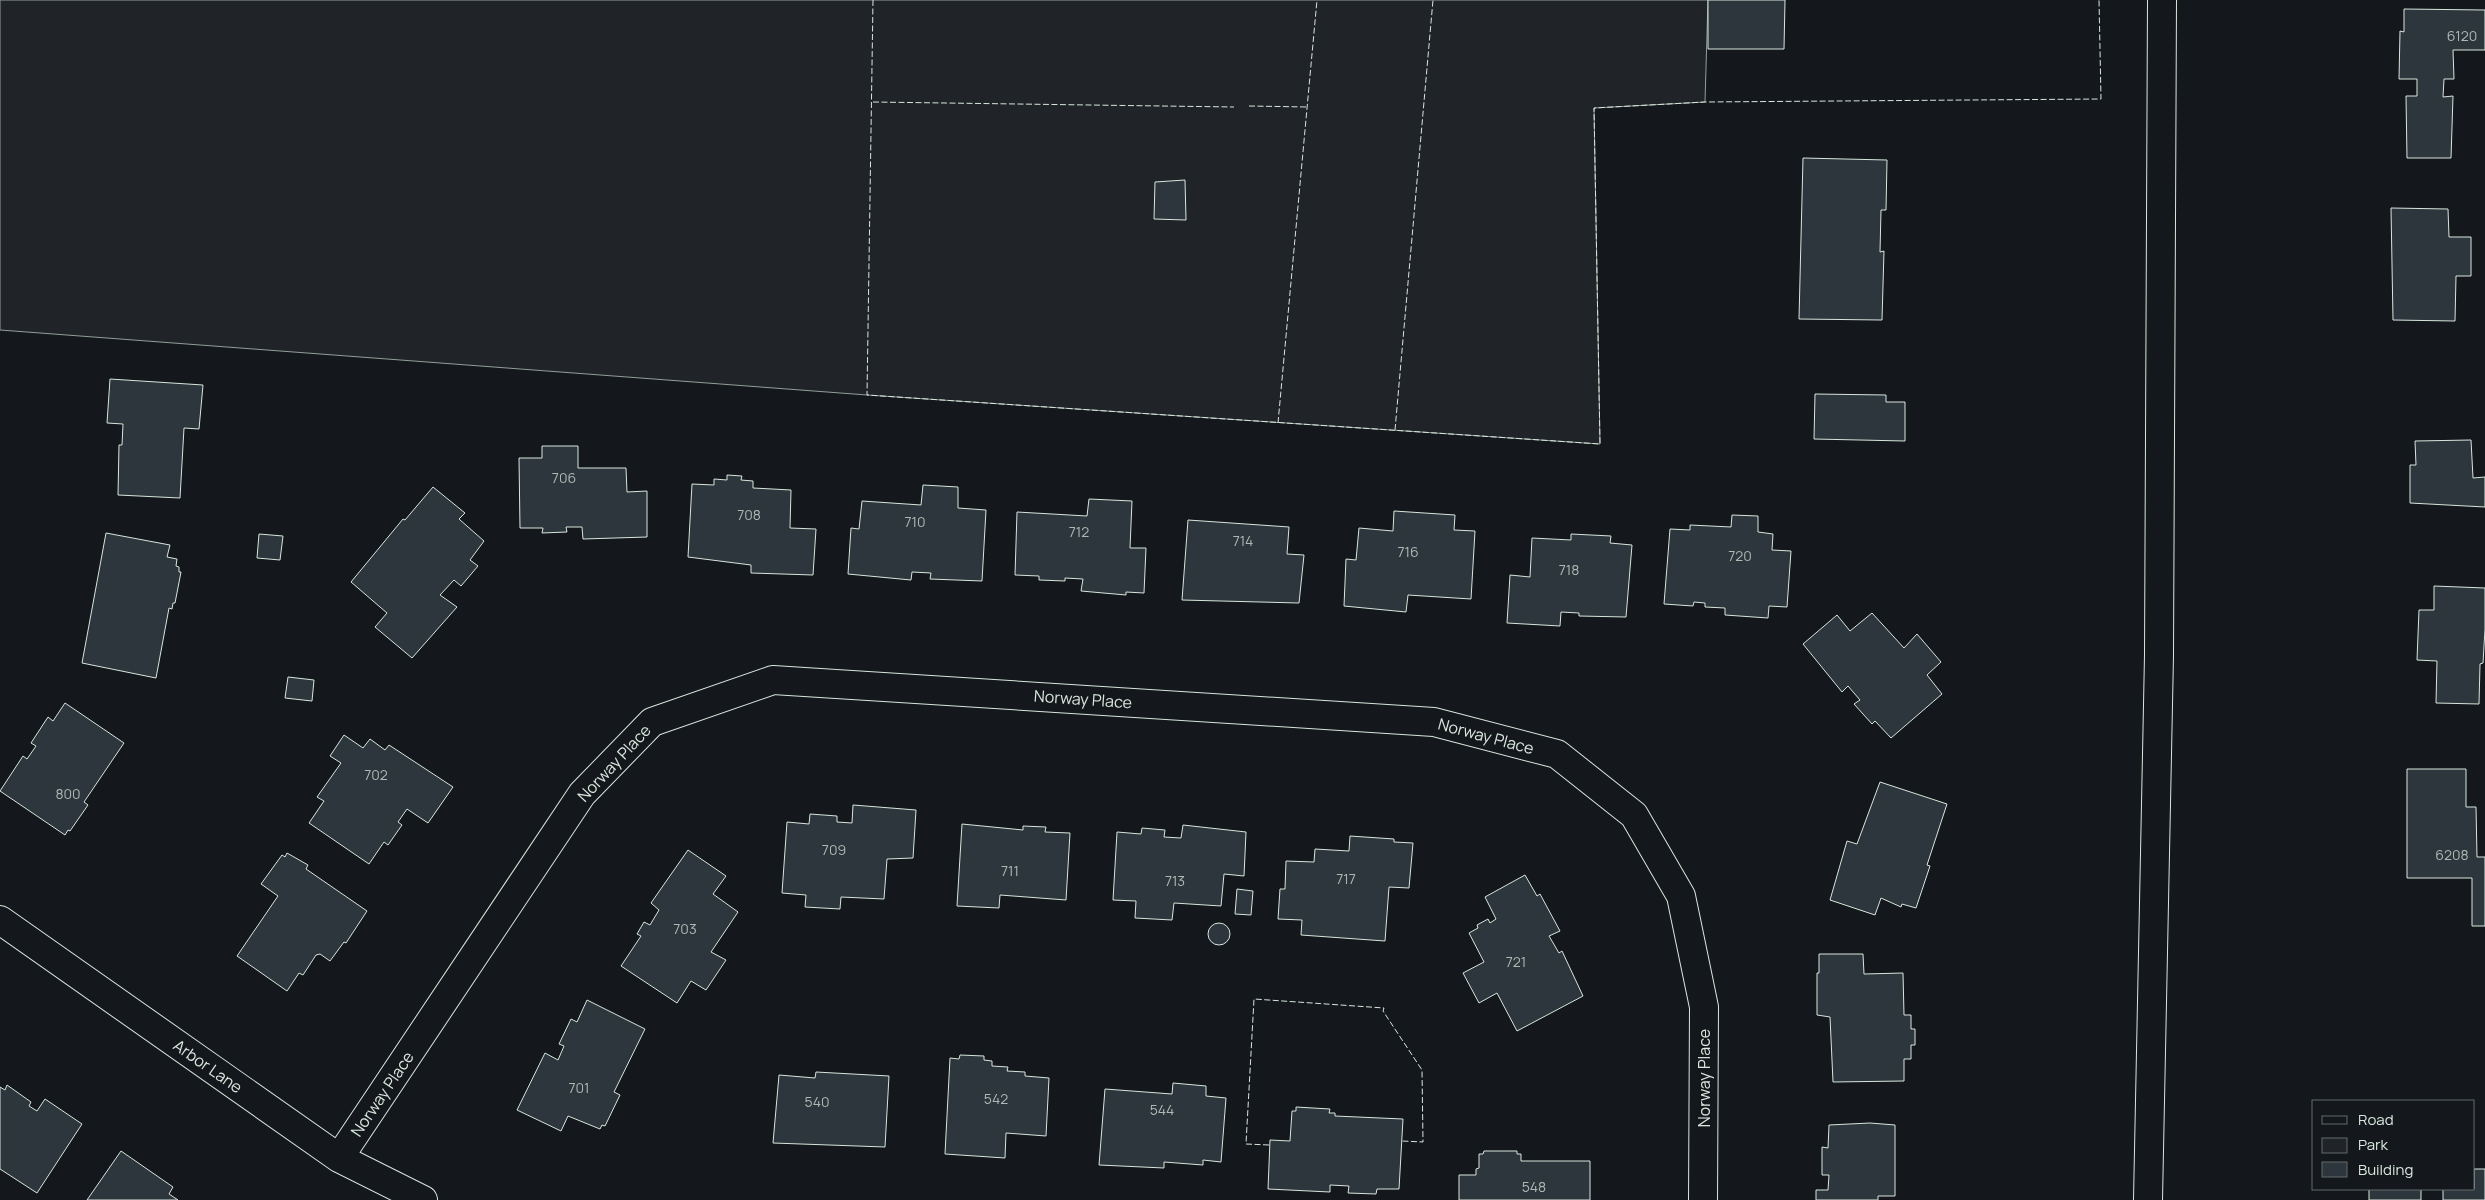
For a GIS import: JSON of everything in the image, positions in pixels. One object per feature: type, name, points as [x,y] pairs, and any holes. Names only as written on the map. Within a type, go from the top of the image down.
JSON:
[{"type":"street","points":[[2148,1200],[2159,656],[2162,0]]},
{"type":"street","name":"Norway Place","points":[[339,1158],[582,794],[652,722],[773,680],[1434,722],[1557,754],[1634,815],[1681,896],[1704,1007],[1703,1200]]},
{"type":"street","name":"Arbor Lane","points":[[0,920],[339,1158],[423,1200]]},
{"type":"green space","points":[[0,0],[1708,0],[1705,102],[1594,108],[1600,444],[867,395],[0,330]]},
{"type":"building","points":[[1708,0],[1785,0],[1784,49],[1708,49]]},
{"type":"building","points":[[2404,9],[2485,10],[2485,50],[2453,50],[2454,79],[2444,79],[2443,97],[2453,96],[2451,158],[2407,158],[2406,96],[2417,96],[2417,79],[2399,79],[2400,31],[2404,32]]},
{"type":"building","points":[[1803,158],[1887,160],[1886,210],[1881,210],[1880,252],[1884,251],[1882,320],[1799,319]]},
{"type":"building","points":[[1185,180],[1186,220],[1154,219],[1155,182]]},
{"type":"building","points":[[2391,208],[2448,209],[2449,237],[2471,237],[2471,276],[2456,276],[2455,321],[2393,320]]},
{"type":"building","points":[[110,379],[203,385],[199,429],[184,428],[180,498],[118,495],[119,445],[122,445],[123,424],[107,423]]},
{"type":"building","points":[[1815,394],[1886,395],[1886,402],[1905,402],[1905,441],[1814,439]]},
{"type":"building","points":[[2471,440],[2473,478],[2485,477],[2485,507],[2410,503],[2410,465],[2416,465],[2415,441]]},
{"type":"building","points":[[542,446],[578,446],[578,468],[626,468],[627,492],[647,491],[647,537],[583,539],[582,527],[566,527],[567,532],[542,533],[543,528],[520,528],[519,458],[542,458]]},
{"type":"building","points":[[727,475],[742,476],[741,480],[753,481],[753,488],[791,490],[790,528],[816,529],[813,575],[751,573],[751,565],[688,557],[692,484],[714,485],[714,479],[727,480]]},
{"type":"building","points":[[923,485],[958,487],[958,508],[986,510],[982,581],[930,579],[931,573],[912,572],[911,580],[848,574],[851,528],[859,529],[862,501],[921,505]]},
{"type":"building","points":[[433,487],[465,513],[459,519],[484,541],[470,560],[478,566],[461,586],[454,580],[440,595],[457,607],[412,658],[375,627],[387,613],[351,582],[403,519],[405,520]]},
{"type":"building","points":[[1089,499],[1132,501],[1130,548],[1146,548],[1144,593],[1126,592],[1126,595],[1081,591],[1083,579],[1065,578],[1065,581],[1039,580],[1039,576],[1015,575],[1017,512],[1087,516]]},
{"type":"building","points":[[1394,511],[1455,515],[1454,530],[1475,531],[1471,599],[1408,595],[1406,612],[1344,606],[1346,559],[1356,560],[1359,528],[1393,531]]},
{"type":"building","points":[[1732,515],[1758,516],[1758,532],[1773,534],[1772,550],[1791,551],[1787,607],[1769,606],[1768,618],[1725,615],[1725,608],[1705,607],[1705,603],[1694,602],[1693,606],[1664,604],[1670,529],[1690,530],[1690,525],[1731,527]]},
{"type":"building","points":[[1188,520],[1289,527],[1287,554],[1304,555],[1299,603],[1182,600]]},
{"type":"building","points":[[106,533],[170,545],[167,557],[177,559],[176,566],[179,567],[179,572],[181,572],[175,603],[173,603],[172,609],[169,608],[156,678],[82,663]]},
{"type":"building","points":[[259,534],[283,536],[280,560],[257,558]]},
{"type":"building","points":[[1571,534],[1611,536],[1610,543],[1632,545],[1626,617],[1579,616],[1579,613],[1561,612],[1560,626],[1507,623],[1510,575],[1530,577],[1532,538],[1571,540]]},
{"type":"building","points":[[2434,586],[2485,588],[2485,629],[2483,663],[2480,664],[2479,704],[2436,703],[2437,661],[2417,660],[2419,610],[2434,610]]},
{"type":"building","points":[[1872,613],[1904,648],[1917,634],[1941,662],[1927,675],[1942,694],[1891,738],[1875,721],[1872,724],[1854,704],[1860,700],[1848,686],[1842,692],[1803,644],[1837,615],[1850,631]]},
{"type":"building","points":[[288,677],[314,680],[312,701],[285,698]]},
{"type":"building","points":[[65,703],[124,743],[84,802],[88,805],[70,831],[68,830],[65,835],[0,791],[23,756],[27,759],[36,746],[31,743],[48,717],[53,721]]},
{"type":"building","points":[[344,735],[363,748],[370,739],[385,750],[389,745],[453,787],[428,823],[407,809],[398,822],[402,825],[388,845],[384,842],[369,864],[309,823],[324,801],[317,797],[341,763],[330,756]]},
{"type":"building","points":[[2407,769],[2466,769],[2466,807],[2476,807],[2477,857],[2485,857],[2485,926],[2472,926],[2472,878],[2407,878]]},
{"type":"building","points":[[1880,782],[1947,804],[1927,865],[1930,866],[1916,908],[1902,904],[1901,907],[1881,898],[1875,915],[1830,900],[1847,841],[1857,844]]},
{"type":"building","points":[[853,805],[916,810],[913,858],[887,859],[884,899],[841,897],[840,909],[805,907],[806,895],[782,893],[787,822],[809,824],[810,814],[837,816],[837,822],[852,823]]},
{"type":"building","points":[[962,824],[1023,830],[1023,826],[1046,827],[1045,832],[1070,833],[1066,900],[1000,895],[999,908],[957,906]]},
{"type":"building","points":[[1183,825],[1246,832],[1244,876],[1224,874],[1221,906],[1174,903],[1172,920],[1135,918],[1136,901],[1113,900],[1117,832],[1141,834],[1142,828],[1165,830],[1164,837],[1181,838]]},
{"type":"building","points":[[1350,836],[1394,839],[1394,842],[1413,843],[1409,888],[1389,887],[1385,941],[1301,935],[1302,920],[1278,919],[1280,889],[1285,889],[1286,861],[1314,862],[1315,849],[1349,851]]},
{"type":"building","points":[[688,850],[726,876],[713,894],[738,912],[711,952],[726,960],[706,990],[691,981],[677,1003],[621,966],[641,936],[637,934],[644,922],[650,925],[659,910],[651,903]]},
{"type":"building","points":[[287,853],[308,865],[306,869],[367,911],[346,943],[344,942],[330,961],[320,954],[316,955],[303,975],[299,973],[287,991],[237,956],[278,896],[261,884],[282,855],[285,857]]},
{"type":"building","points":[[1525,875],[1537,896],[1540,894],[1560,931],[1549,936],[1559,953],[1562,951],[1583,996],[1517,1031],[1497,993],[1479,1003],[1463,973],[1484,962],[1469,933],[1478,928],[1477,925],[1488,919],[1490,923],[1496,919],[1485,897]]},
{"type":"building","points":[[1237,889],[1253,891],[1251,915],[1235,914]]},
{"type":"building","points":[[1219,923],[1227,926],[1230,934],[1227,942],[1219,945],[1211,942],[1208,934],[1211,926]]},
{"type":"building","points":[[1819,954],[1863,954],[1864,974],[1903,973],[1904,1015],[1911,1015],[1911,1029],[1915,1029],[1915,1045],[1911,1045],[1911,1059],[1904,1059],[1904,1081],[1833,1082],[1830,1017],[1817,1015]]},
{"type":"building","points":[[587,1000],[645,1029],[614,1092],[620,1095],[605,1126],[602,1125],[600,1129],[568,1116],[561,1131],[517,1110],[545,1053],[558,1060],[564,1046],[559,1044],[571,1019],[577,1022]]},
{"type":"building","points":[[960,1055],[984,1056],[984,1060],[992,1061],[992,1066],[1008,1067],[1007,1071],[1025,1072],[1025,1076],[1049,1078],[1046,1136],[1006,1133],[1005,1158],[945,1154],[950,1058],[959,1059]]},
{"type":"building","points":[[816,1072],[889,1076],[885,1147],[773,1143],[779,1075],[815,1078]]},
{"type":"building","points":[[1173,1083],[1206,1086],[1206,1096],[1226,1098],[1221,1162],[1203,1160],[1203,1165],[1164,1162],[1164,1168],[1099,1165],[1105,1089],[1172,1094]]},
{"type":"building","points":[[7,1085],[31,1102],[29,1106],[37,1111],[45,1099],[82,1124],[37,1193],[0,1169],[0,1087],[5,1090]]},
{"type":"building","points":[[1296,1107],[1330,1109],[1329,1113],[1335,1113],[1335,1116],[1403,1119],[1399,1189],[1377,1189],[1376,1194],[1348,1193],[1349,1186],[1330,1185],[1330,1192],[1268,1189],[1270,1140],[1290,1141],[1292,1111],[1296,1111]]},
{"type":"building","points":[[1870,1123],[1895,1125],[1895,1196],[1878,1196],[1878,1200],[1816,1200],[1816,1190],[1828,1190],[1829,1175],[1822,1175],[1822,1147],[1828,1148],[1829,1125]]},
{"type":"building","points":[[121,1151],[173,1187],[169,1194],[178,1200],[87,1200]]},
{"type":"building","points":[[1484,1151],[1517,1151],[1517,1154],[1521,1154],[1521,1161],[1590,1161],[1590,1200],[1459,1200],[1459,1175],[1476,1175],[1476,1169],[1479,1168],[1479,1154],[1483,1154]]},
{"type":"building","points":[[2475,1169],[2485,1169],[2485,1200],[2443,1200],[2443,1190],[2475,1190]]},
{"type":"building","points":[[2369,1190],[2421,1190],[2421,1200],[2369,1200]]},
{"type":"fence","points":[[873,0],[867,395],[1600,444],[1594,108],[1705,102],[2101,99],[2099,0]]},
{"type":"fence","points":[[1278,423],[1317,0]]},
{"type":"fence","points":[[1395,430],[1433,0]]},
{"type":"fence","points":[[873,102],[1234,107]]},
{"type":"fence","points":[[1249,106],[1307,107]]},
{"type":"fence","points":[[1269,1145],[1246,1144],[1254,999],[1384,1008],[1383,1011],[1422,1070],[1423,1142],[1402,1141]]}]
